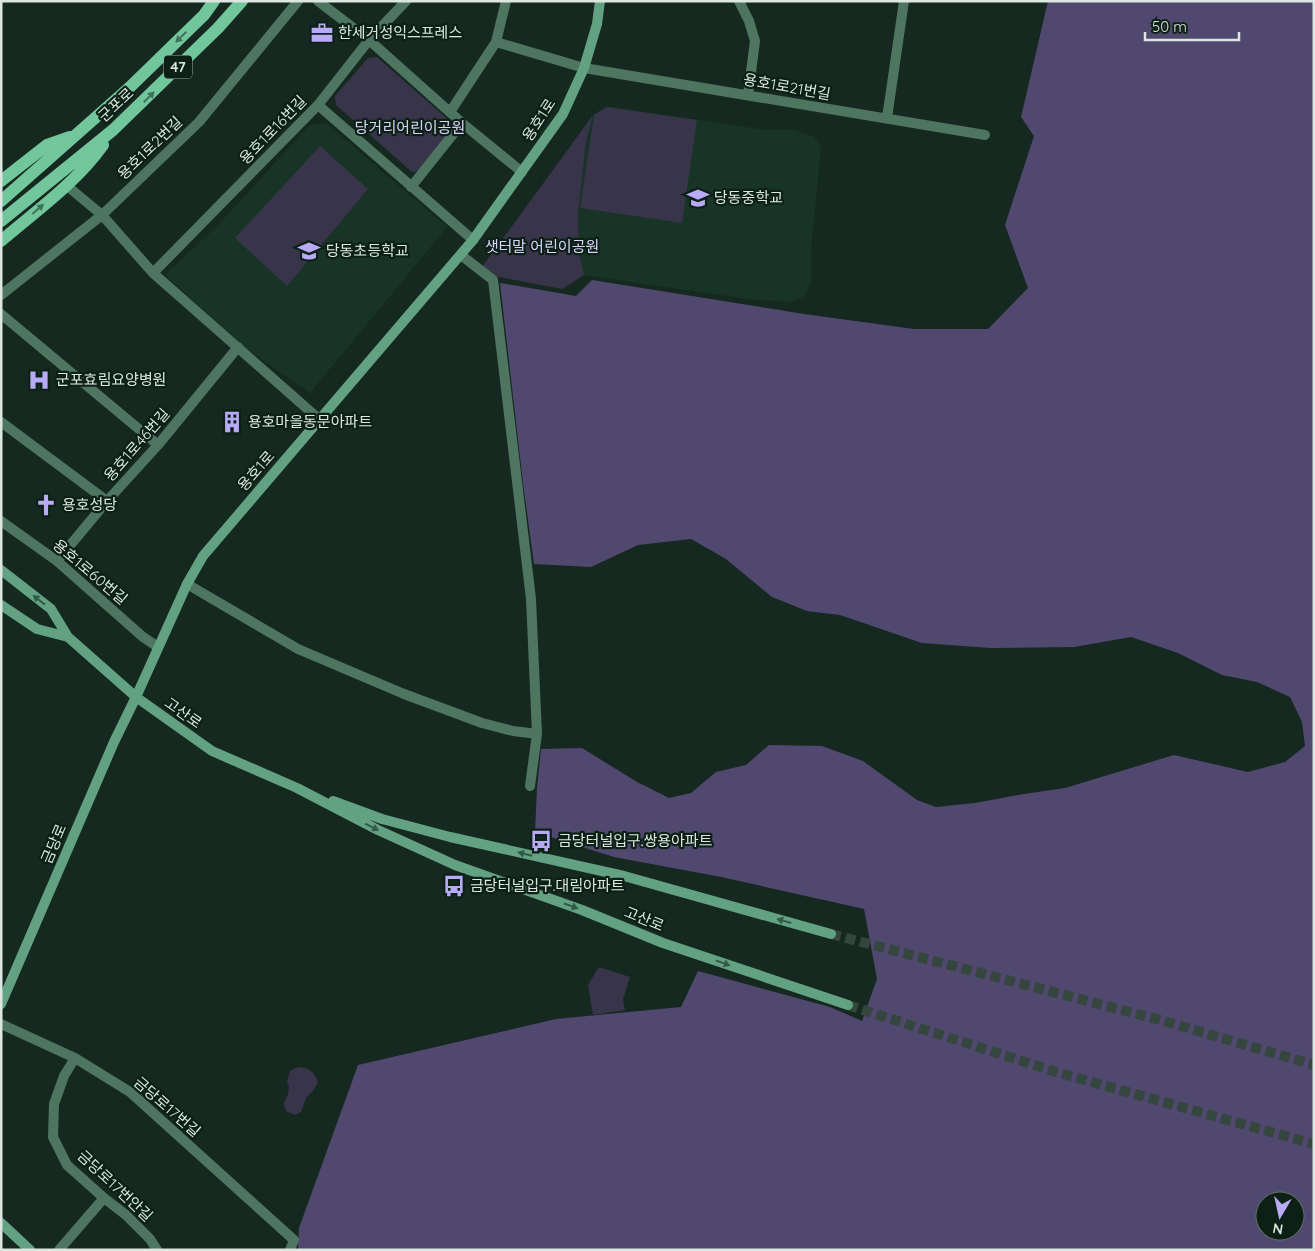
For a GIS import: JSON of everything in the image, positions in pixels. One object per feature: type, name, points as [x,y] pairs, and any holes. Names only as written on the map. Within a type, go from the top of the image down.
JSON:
[{"type":"main road","name":"군포로","points":[[1,201],[129,88],[204,14],[214,1]]},
{"type":"main road","name":"군포로","points":[[1,221],[113,130],[218,28],[242,1]]},
{"type":"main road","points":[[1,241],[66,185],[95,156],[113,130]]},
{"type":"main road","name":"47","points":[[1,181],[47,145],[77,134]]},
{"type":"street","name":"용호1로2번길","points":[[1,294],[102,215],[199,122],[298,1]]},
{"type":"street","points":[[318,1],[369,40],[450,112],[522,172]]},
{"type":"street","name":"용호1로16번길","points":[[153,273],[318,105],[369,40],[406,1]]},
{"type":"street","points":[[450,112],[496,42],[506,1]]},
{"type":"street","name":"용호1로","points":[[136,697],[187,584],[203,556],[474,240],[563,114],[584,68],[597,24],[600,1]]},
{"type":"street","points":[[739,1],[750,21],[755,42],[748,95]]},
{"type":"street","points":[[887,118],[904,1]]},
{"type":"street","name":"용호1로21번길","points":[[496,42],[584,68],[985,135]]},
{"type":"street","points":[[318,105],[474,240]]},
{"type":"street","points":[[412,187],[462,122]]},
{"type":"street","points":[[66,185],[102,215],[153,273],[320,420]]},
{"type":"street","points":[[461,255],[493,280],[531,599],[537,734],[530,786]]},
{"type":"street","points":[[1,314],[158,445]]},
{"type":"street","name":"용호1로46번길","points":[[57,561],[107,501],[158,445],[238,347]]},
{"type":"street","points":[[1,422],[107,501]]},
{"type":"street","name":"용호1로60번길","points":[[1,521],[57,561],[143,637],[158,647]]},
{"type":"street","name":"고산로","points":[[1,570],[51,609],[68,637],[136,697],[212,751],[297,788],[382,819],[433,833],[624,876],[831,934]]},
{"type":"street","points":[[187,584],[298,649],[404,694],[482,723],[512,731],[537,734]]},
{"type":"street","name":"고산로","points":[[1,605],[37,629],[68,637]]},
{"type":"street","name":"금당로","points":[[1,1004],[114,742],[136,697]]},
{"type":"street","name":"고산로","points":[[297,788],[378,830],[455,865],[582,910],[663,943],[848,1005]]},
{"type":"street","name":"금당로17번길","points":[[1,1024],[75,1058],[130,1092],[292,1245]]},
{"type":"street","name":"금당로17번안길","points":[[75,1058],[64,1076],[54,1104],[53,1137],[67,1164],[104,1198],[126,1215],[150,1239],[157,1250]]},
{"type":"street","points":[[59,1250],[104,1198]]},
{"type":"street","points":[[1,1223],[30,1250]]},
{"type":"shaded area","points":[[1048,1],[1314,1],[1314,1250],[298,1250],[299,1228],[358,1065],[556,1019],[681,1007],[698,971],[830,1007],[862,1021],[877,979],[864,909],[721,877],[614,857],[535,832],[541,749],[582,748],[637,782],[669,798],[691,793],[716,772],[746,765],[769,745],[822,746],[863,761],[917,800],[936,807],[975,803],[1065,788],[1174,755],[1248,772],[1285,762],[1305,746],[1302,722],[1290,697],[1257,682],[1222,675],[1178,653],[1131,637],[1074,647],[991,648],[922,643],[840,615],[807,611],[772,597],[726,559],[691,539],[638,545],[591,567],[534,564],[500,283],[576,296],[592,280],[804,314],[914,329],[988,329],[1028,288],[1005,225],[1034,136],[1021,117]]},
{"type":"shaded area","name":"당동중학교","points":[[606,106],[765,130],[794,130],[813,136],[821,147],[811,251],[811,282],[803,297],[790,302],[748,299],[584,275],[579,251],[578,214],[586,142],[593,115]]},
{"type":"shaded area","name":"당동초등학교","points":[[326,123],[447,227],[310,393],[246,348],[165,275],[217,226],[310,125]]},
{"type":"green space","name":"당거리어린이공원","points":[[377,57],[452,123],[453,129],[418,171],[412,172],[336,105],[335,96],[368,58]]},
{"type":"green space","points":[[607,107],[697,120],[682,223],[580,208],[594,115]]},
{"type":"green space","name":"샛터말 어린이공원","points":[[593,115],[586,142],[578,214],[579,251],[584,275],[562,289],[494,276],[482,267]]},
{"type":"green space","points":[[320,146],[368,189],[287,286],[235,238]]},
{"type":"green space","points":[[598,968],[630,977],[623,999],[625,1010],[593,1015],[588,985]]},
{"type":"green space","points":[[298,1067],[311,1071],[318,1082],[306,1098],[301,1112],[295,1115],[286,1111],[284,1103],[288,1094],[289,1087],[287,1082],[290,1071]]},
{"type":"tunnel","points":[[831,934],[1164,1021],[1314,1065]]},
{"type":"tunnel","points":[[848,1005],[1056,1072],[1314,1144]]},
{"type":"place","name":"한세거성익스프레스","points":[[322,33]]},
{"type":"place","name":"당동중학교","points":[[698,198]]},
{"type":"place","name":"당동초등학교","points":[[309,251]]},
{"type":"place","name":"군포효림요양병원","points":[[39,380]]},
{"type":"place","name":"용호마을동문아파트","points":[[232,422]]},
{"type":"place","name":"용호성당","points":[[46,505]]},
{"type":"place","name":"금당터널입구.쌍용아파트","points":[[541,841]]},
{"type":"place","name":"금당터널입구.대림아파트","points":[[454,886]]}]
